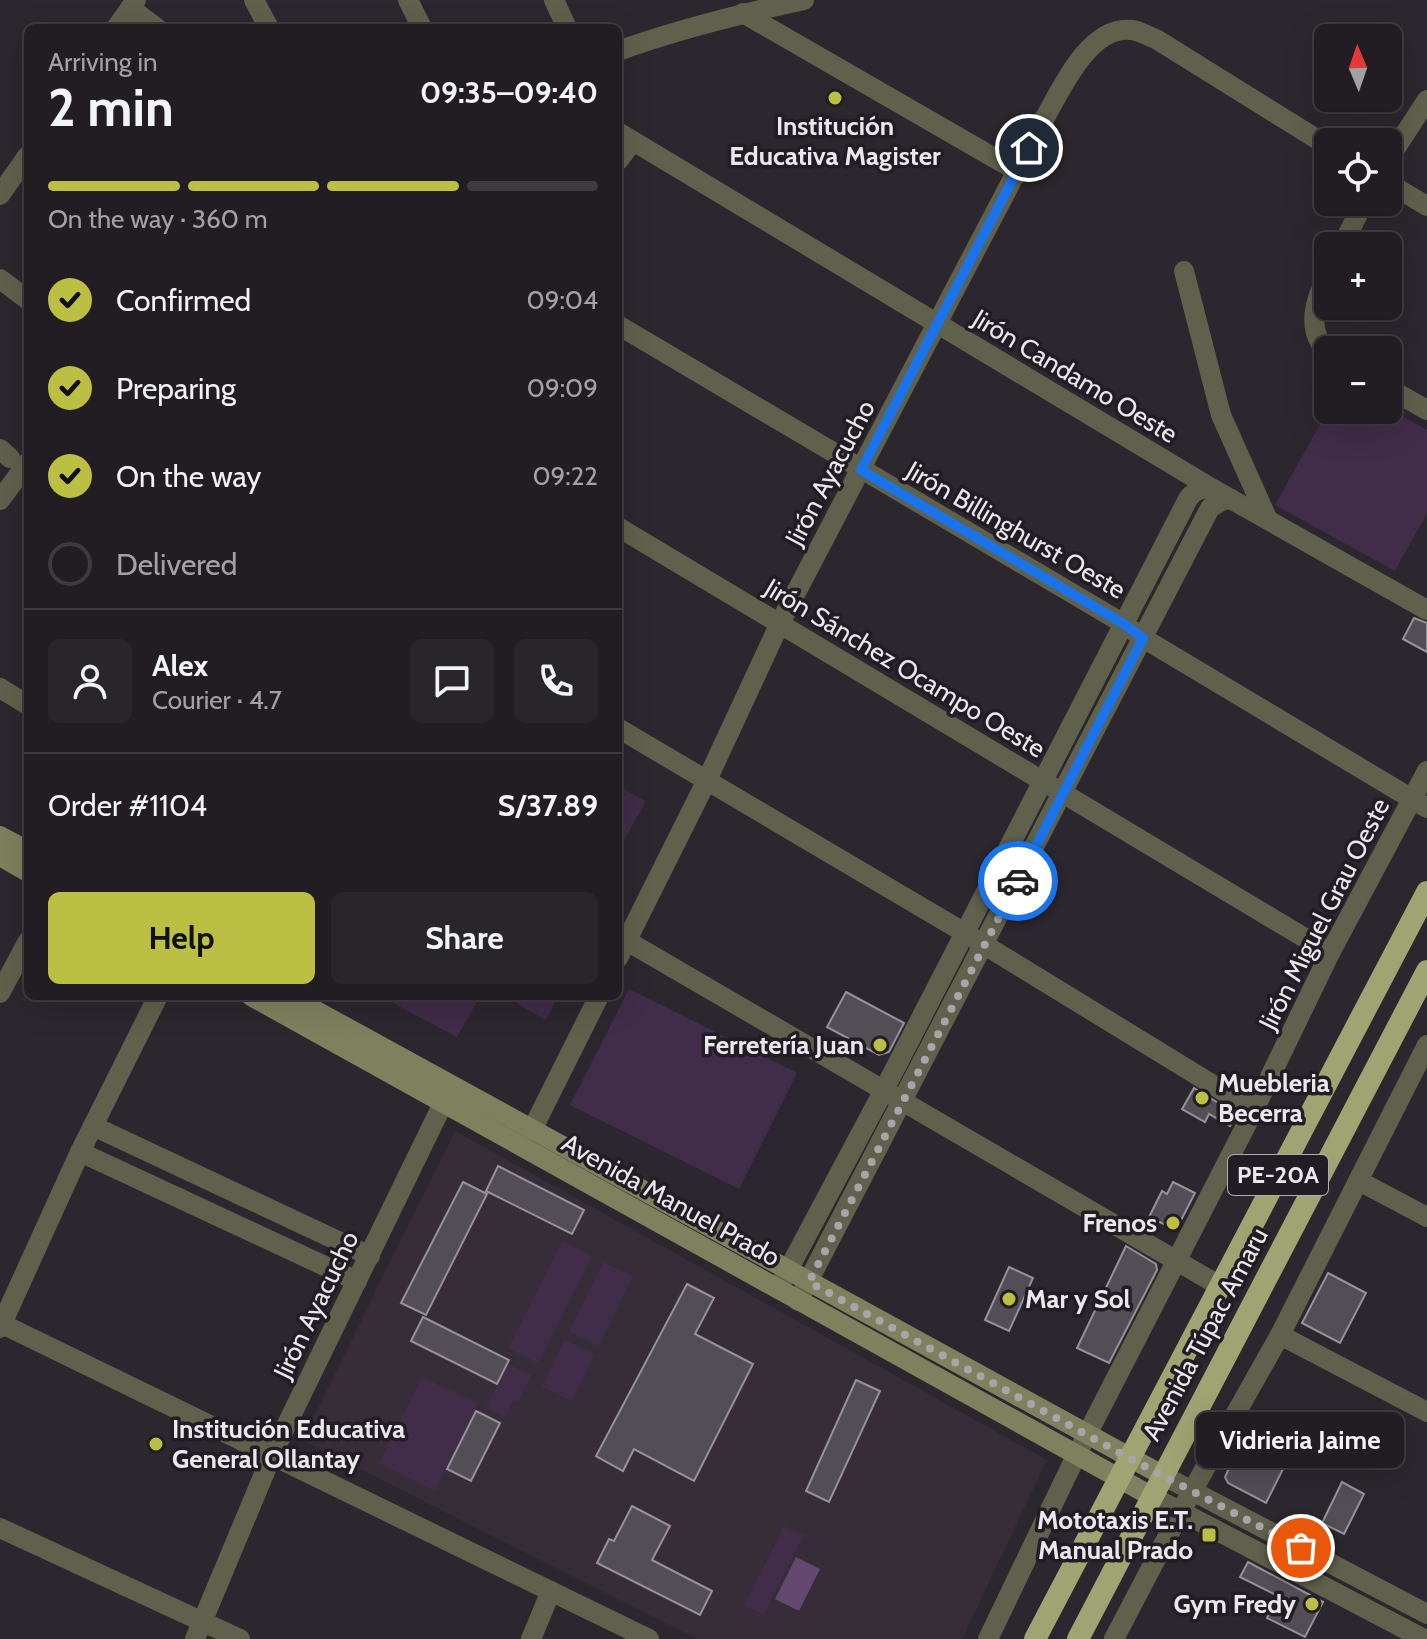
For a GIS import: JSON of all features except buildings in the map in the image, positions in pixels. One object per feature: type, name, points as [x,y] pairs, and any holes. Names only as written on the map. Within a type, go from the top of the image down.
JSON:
[{"type":"highway","name":"Avenida Túpac Amaru","points":[[1035,1639],[1427,892]]},
{"type":"highway","name":"Avenida Túpac Amaru","points":[[1078,1639],[1427,971]]},
{"type":"main road","points":[[0,836],[24,849]]},
{"type":"main road","points":[[0,856],[24,870]]},
{"type":"main road","name":"Avenida Manuel Prado","points":[[262,1000],[447,1094],[532,1130],[1162,1475]]},
{"type":"main road","name":"Avenida Manuel Prado","points":[[295,1000],[447,1094],[798,1301],[1151,1496]]},
{"type":"street","points":[[254,0],[267,24]]},
{"type":"street","points":[[408,0],[420,24]]},
{"type":"street","points":[[554,0],[565,24]]},
{"type":"street","points":[[622,50],[665,34],[804,0]]},
{"type":"street","points":[[119,24],[133,4],[153,24]]},
{"type":"street","points":[[743,13],[1017,171]]},
{"type":"street","name":"Jirón Ayacucho","points":[[622,950],[707,780],[780,623],[1017,171],[1082,56],[1097,41],[1116,31],[1133,30],[1156,39],[1314,137]]},
{"type":"street","points":[[1402,138],[1427,100]]},
{"type":"street","name":"Jirón Candamo Oeste","points":[[625,136],[1222,494],[1427,610]]},
{"type":"street","points":[[0,195],[24,161]]},
{"type":"street","points":[[1402,191],[1427,206]]},
{"type":"street","points":[[1184,271],[1221,415],[1268,520]]},
{"type":"street","points":[[0,279],[24,297]]},
{"type":"street","name":"Jirón Billinghurst Oeste","points":[[622,327],[1124,624],[1420,804]]},
{"type":"street","points":[[1402,396],[1427,410]]},
{"type":"street","points":[[0,500],[13,456]]},
{"type":"street","points":[[778,1289],[884,1090],[1188,499],[1193,492],[1202,488],[1222,494],[1223,500],[1210,508],[798,1301]]},
{"type":"street","name":"Jirón Sánchez Ocampo Oeste","points":[[622,529],[1330,953]]},
{"type":"street","points":[[0,688],[24,701]]},
{"type":"street","points":[[622,730],[985,945],[1254,1110]]},
{"type":"street","name":"Jirón Miguel Grau Oeste","points":[[988,1639],[1076,1456],[1254,1110],[1330,953],[1420,804],[1427,771]]},
{"type":"street","points":[[0,993],[24,948]]},
{"type":"street","points":[[622,950],[904,1100],[1220,1286]]},
{"type":"street","points":[[156,1000],[80,1152],[1,1325],[649,1639]]},
{"type":"street","points":[[532,1130],[597,1000]]},
{"type":"street","points":[[1114,1639],[1181,1511],[1280,1335],[1427,1045]]},
{"type":"street","name":"Jirón Ayacucho","points":[[199,1630],[272,1455],[447,1094]]},
{"type":"street","points":[[93,1126],[370,1256]]},
{"type":"street","points":[[80,1152],[357,1281]]},
{"type":"street","points":[[1359,1181],[1427,1217]]},
{"type":"street","points":[[1280,1335],[1427,1412]]},
{"type":"street","points":[[1162,1475],[1427,1614]]},
{"type":"street","points":[[1151,1496],[1424,1639]]},
{"type":"street","points":[[0,1528],[199,1630],[240,1639]]},
{"type":"street","points":[[531,1639],[551,1591]]},
{"type":"shaded area","points":[[1402,416],[1427,430],[1427,513],[1395,571],[1275,505],[1320,424],[1402,424]]},
{"type":"shaded area","points":[[622,788],[646,801],[622,844]]},
{"type":"shaded area","points":[[629,989],[797,1073],[739,1189],[570,1105]]},
{"type":"shaded area","points":[[388,1000],[478,1000],[457,1037]]},
{"type":"shaded area","points":[[511,1000],[556,1000],[546,1020]]},
{"type":"shaded area","points":[[455,1131],[1047,1460],[962,1639],[697,1639],[302,1440]]},
{"type":"shaded area","points":[[562,1241],[592,1256],[538,1363],[508,1348]]},
{"type":"shaded area","points":[[603,1262],[633,1276],[599,1346],[569,1331]]},
{"type":"shaded area","points":[[564,1340],[595,1354],[572,1401],[542,1387]]},
{"type":"shaded area","points":[[508,1364],[531,1375],[518,1402],[514,1400],[506,1417],[486,1408]]},
{"type":"shaded area","points":[[422,1377],[478,1404],[435,1491],[379,1463]]},
{"type":"shaded area","points":[[784,1526],[804,1535],[763,1615],[744,1605]]},
{"type":"shaded area","points":[[796,1557],[820,1569],[799,1611],[775,1599]]},
{"type":"way so far","points":[[1018,881],[809,1282],[1129,1458],[1301,1548]]},
{"type":"place","name":"Institución Educativa Magister","points":[[835,98]]},
{"type":"place","name":"Ferretería Juan","points":[[880,1045]]},
{"type":"place","name":"Muebleria Becerra","points":[[1202,1098]]},
{"type":"place","name":"Frenos","points":[[1173,1223]]},
{"type":"place","name":"Mar y Sol","points":[[1009,1299]]},
{"type":"place","name":"Institución Educativa General Ollantay","points":[[156,1444]]},
{"type":"place","name":"Mototaxis E.T. Manual Prado","points":[[1209,1535]]},
{"type":"place","name":"Vidrieria Jaime","points":[[1301,1548]]},
{"type":"place","name":"Gym Fredy","points":[[1312,1604]]},
{"type":"route","points":[[1018,881],[1143,638],[861,470],[1029,148]]}]
